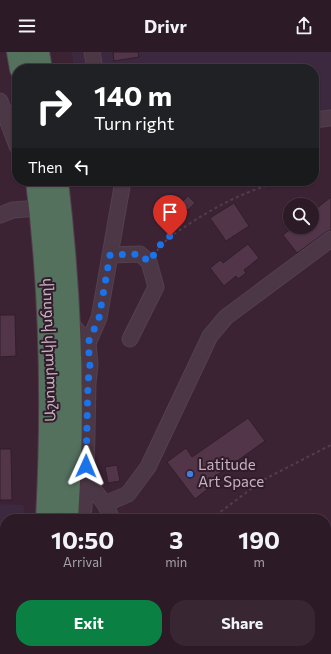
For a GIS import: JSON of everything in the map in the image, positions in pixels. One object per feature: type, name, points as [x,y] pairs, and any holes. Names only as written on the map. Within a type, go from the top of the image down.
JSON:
[{"type":"highway","points":[[18,52],[20,64]]},
{"type":"highway","points":[[38,52],[40,64]]},
{"type":"highway","name":"Աշտարակի խճուղի","points":[[41,188],[65,272],[70,363],[70,464],[67,514]]},
{"type":"highway","name":"Աշտարակի խճուղի","points":[[41,188],[50,351],[50,463],[47,514]]},
{"type":"street","points":[[92,52],[94,64]]},
{"type":"street","points":[[0,100],[12,132]]},
{"type":"street","points":[[319,119],[331,118]]},
{"type":"street","points":[[70,363],[88,343],[99,318],[122,186]]},
{"type":"street","points":[[0,214],[13,210],[41,188]]},
{"type":"street","points":[[105,504],[128,494],[148,467],[210,336],[226,317],[325,250],[331,240]]},
{"type":"street","points":[[110,255],[140,254],[149,262],[156,286],[130,339]]},
{"type":"street","points":[[68,320],[88,343],[90,364],[83,514]]},
{"type":"street","points":[[86,480],[105,504],[110,514]]},
{"type":"path","points":[[149,262],[161,244],[182,228],[222,204],[265,186]]},
{"type":"path","points":[[218,514],[263,480],[331,445]]},
{"type":"shaded area","points":[[72,52],[331,52],[331,122],[319,123],[319,64],[73,64]]},
{"type":"shaded area","points":[[0,504],[24,505],[23,514],[0,514]]},
{"type":"building","points":[[113,52],[138,52],[139,57],[114,61]]},
{"type":"building","points":[[188,196],[195,203],[188,210],[181,203]]},
{"type":"building","points":[[331,197],[331,230],[297,253],[283,235],[319,234],[319,206]]},
{"type":"building","points":[[234,203],[249,226],[226,241],[210,218]]},
{"type":"building","points":[[248,244],[259,258],[244,270],[246,273],[238,279],[236,276],[224,286],[210,268],[220,260],[223,263]]},
{"type":"building","points":[[0,315],[15,315],[16,356],[0,357]]},
{"type":"building","points":[[248,418],[265,441],[209,481],[213,485],[195,499],[167,462],[186,448],[192,457]]},
{"type":"building","points":[[0,449],[11,449],[12,500],[0,500]]},
{"type":"building","points":[[117,465],[120,481],[108,483],[105,467]]},
{"type":"place","name":"Latitude Art Space","points":[[190,474]]},
{"type":"route","points":[[86,466],[88,383],[90,364],[88,343],[99,318],[110,255],[140,254],[149,262],[161,244],[170,236]]}]
